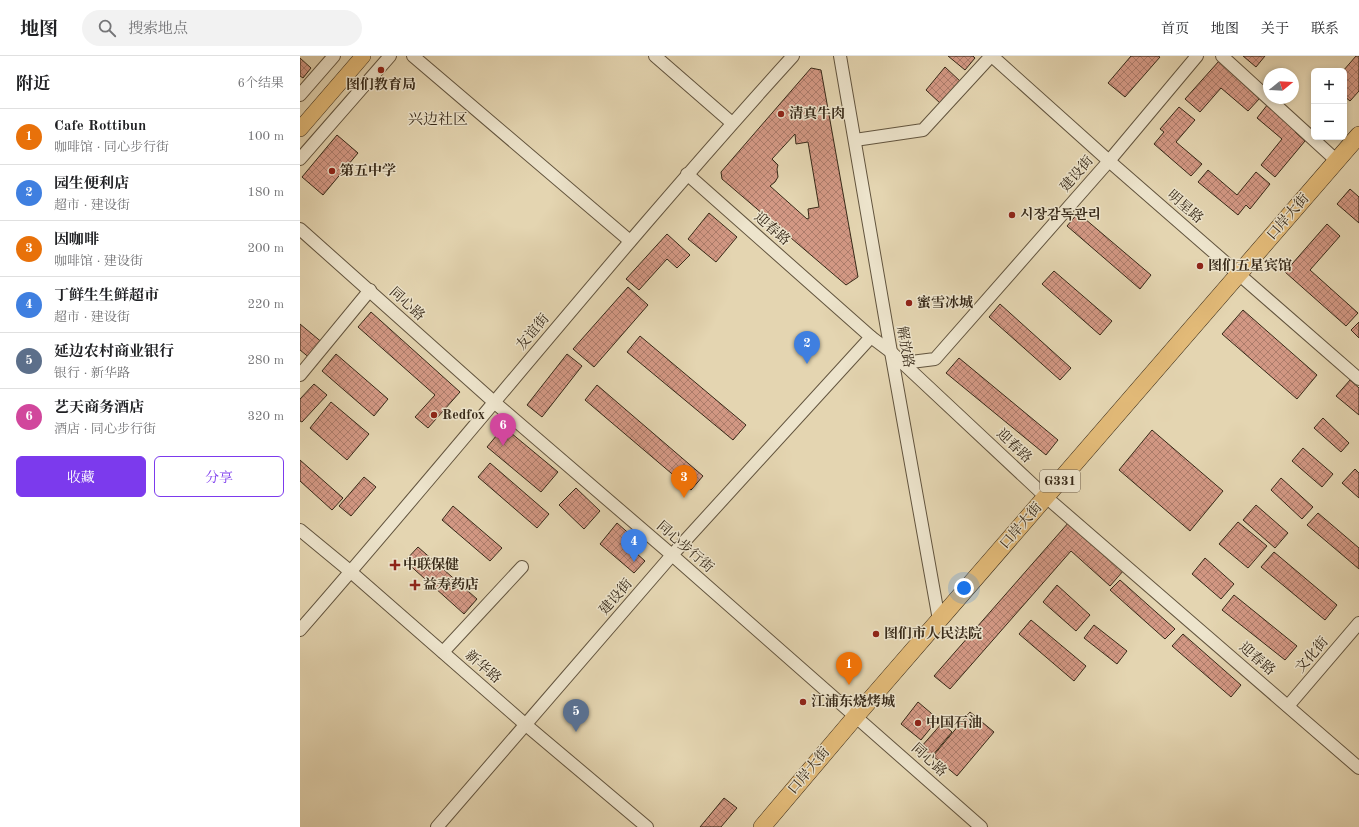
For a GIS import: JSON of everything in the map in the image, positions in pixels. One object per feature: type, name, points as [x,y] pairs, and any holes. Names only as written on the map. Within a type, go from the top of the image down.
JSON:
[{"type":"highway","name":"口岸大街","points":[[762,827],[856,716],[1359,135]]},
{"type":"main road","points":[[300,129],[363,56]]},
{"type":"street","points":[[300,95],[334,56]]},
{"type":"street","points":[[300,159],[390,56]]},
{"type":"street","points":[[413,56],[630,241]]},
{"type":"street","points":[[655,56],[732,123]]},
{"type":"street","name":"友谊街","points":[[300,630],[351,572],[687,174],[793,56]]},
{"type":"street","name":"解放路","points":[[840,56],[939,620]]},
{"type":"street","points":[[855,140],[923,130],[992,56]]},
{"type":"street","name":"明星路","points":[[992,56],[1109,161],[1359,379]]},
{"type":"street","name":"建设街","points":[[903,363],[935,359],[1109,161],[1197,56]]},
{"type":"street","points":[[1222,56],[1337,161]]},
{"type":"street","name":"迎春路","points":[[687,174],[871,337],[891,352],[1046,497],[1359,768]]},
{"type":"street","name":"同心路","points":[[300,229],[494,402]]},
{"type":"street","points":[[300,375],[370,290]]},
{"type":"street","name":"建设街","points":[[437,827],[672,555],[871,337]]},
{"type":"street","name":"同心步行街","points":[[494,402],[856,716]]},
{"type":"street","name":"新华路","points":[[300,530],[351,572],[526,725],[647,827]]},
{"type":"street","points":[[443,652],[522,567]]},
{"type":"street","name":"文化街","points":[[1288,706],[1359,623]]},
{"type":"street","name":"同心路","points":[[856,716],[981,827]]},
{"type":"building","points":[[948,56],[973,56],[975,58],[965,70]]},
{"type":"building","points":[[1131,56],[1160,57],[1125,97],[1108,83]]},
{"type":"building","points":[[1243,56],[1265,56],[1256,67]]},
{"type":"building","points":[[1356,56],[1359,56],[1359,91],[1350,101],[1347,98],[1347,68],[1346,68]]},
{"type":"building","points":[[300,58],[311,68],[303,78],[300,76]]},
{"type":"building","points":[[1219,61],[1260,98],[1248,111],[1221,88],[1200,112],[1185,99]]},
{"type":"building","points":[[945,67],[961,82],[941,104],[926,90]]},
{"type":"building","points":[[811,68],[821,70],[858,277],[846,285],[722,179],[721,172]],"holes":[[[795,134],[796,144],[808,142],[819,207],[808,209],[809,218],[807,219],[770,186],[778,177],[778,165],[772,159]]]},
{"type":"building","points":[[1268,104],[1298,128],[1295,132],[1305,141],[1275,177],[1261,165],[1282,139],[1257,118]]},
{"type":"building","points":[[1179,107],[1195,120],[1176,142],[1202,164],[1191,176],[1154,144],[1164,132],[1160,129]]},
{"type":"building","points":[[337,135],[358,153],[323,195],[302,177]]},
{"type":"building","points":[[1208,170],[1237,195],[1256,172],[1270,184],[1250,209],[1246,205],[1238,215],[1198,182]]},
{"type":"building","points":[[1350,189],[1359,197],[1359,223],[1337,204]]},
{"type":"building","points":[[709,213],[737,237],[716,262],[688,239]]},
{"type":"building","points":[[1078,213],[1151,275],[1140,289],[1067,226]]},
{"type":"building","points":[[1327,224],[1340,236],[1310,270],[1358,313],[1346,326],[1285,272]]},
{"type":"building","points":[[667,234],[690,255],[677,268],[667,259],[639,290],[626,279]]},
{"type":"building","points":[[1054,271],[1112,321],[1100,335],[1042,284]]},
{"type":"building","points":[[628,287],[648,305],[594,367],[573,349]]},
{"type":"building","points":[[1000,304],[1071,368],[1060,380],[989,317]]},
{"type":"building","points":[[1243,310],[1317,375],[1297,399],[1222,334]]},
{"type":"building","points":[[371,312],[460,392],[428,428],[415,417],[435,395],[358,327]]},
{"type":"building","points":[[1359,322],[1359,338],[1351,330]]},
{"type":"building","points":[[300,324],[324,344],[311,359],[300,350]]},
{"type":"building","points":[[640,336],[746,425],[733,440],[627,352]]},
{"type":"building","points":[[336,354],[388,399],[374,416],[322,371]]},
{"type":"building","points":[[567,354],[582,366],[542,417],[527,405]]},
{"type":"building","points":[[959,358],[1058,440],[1046,455],[946,373]]},
{"type":"building","points":[[1350,380],[1359,388],[1359,415],[1336,396]]},
{"type":"building","points":[[314,384],[327,395],[302,422],[300,421],[300,399]]},
{"type":"building","points":[[597,385],[703,476],[691,490],[585,400]]},
{"type":"building","points":[[331,402],[369,434],[347,460],[310,428]]},
{"type":"building","points":[[1323,418],[1349,443],[1341,452],[1314,428]]},
{"type":"building","points":[[1152,430],[1223,491],[1190,531],[1119,470]]},
{"type":"building","points":[[511,433],[558,472],[541,492],[487,447],[497,435],[504,441]]},
{"type":"building","points":[[1303,448],[1333,474],[1322,487],[1292,461]]},
{"type":"building","points":[[300,460],[343,498],[332,510],[300,481]]},
{"type":"building","points":[[490,463],[549,514],[537,528],[478,477]]},
{"type":"building","points":[[1355,469],[1359,473],[1359,498],[1342,483]]},
{"type":"building","points":[[364,477],[376,487],[351,516],[339,506]]},
{"type":"building","points":[[1281,478],[1313,507],[1302,519],[1271,490]]},
{"type":"building","points":[[576,488],[600,511],[584,529],[559,505]]},
{"type":"building","points":[[1256,505],[1288,533],[1275,548],[1243,520]]},
{"type":"building","points":[[453,506],[502,548],[490,561],[442,520]]},
{"type":"building","points":[[1318,513],[1359,548],[1359,569],[1307,525]]},
{"type":"building","points":[[1069,522],[1124,570],[1110,586],[1071,551],[950,689],[934,676]]},
{"type":"building","points":[[1238,522],[1267,546],[1248,568],[1219,544]]},
{"type":"building","points":[[617,523],[642,545],[636,553],[645,561],[634,573],[600,544]]},
{"type":"building","points":[[418,547],[477,599],[464,614],[405,561]]},
{"type":"building","points":[[1274,552],[1337,605],[1325,620],[1261,567]]},
{"type":"building","points":[[1205,558],[1234,584],[1221,599],[1192,574]]},
{"type":"building","points":[[1120,580],[1175,629],[1165,639],[1110,590]]},
{"type":"building","points":[[1057,585],[1090,615],[1076,631],[1043,602]]},
{"type":"building","points":[[1234,595],[1297,646],[1285,660],[1222,610]]},
{"type":"building","points":[[1031,620],[1086,666],[1074,681],[1019,634]]},
{"type":"building","points":[[1094,625],[1127,651],[1117,664],[1084,638]]},
{"type":"building","points":[[1183,634],[1241,685],[1231,697],[1172,646]]},
{"type":"building","points":[[918,702],[938,719],[921,740],[901,724]]},
{"type":"building","points":[[970,712],[994,732],[957,776],[933,756]]},
{"type":"building","points":[[942,723],[952,732],[932,756],[921,747]]},
{"type":"building","points":[[724,798],[737,808],[721,827],[700,827]]},
{"type":"place","name":"图们教育局","points":[[381,70]]},
{"type":"place","name":"清真牛肉","points":[[781,114]]},
{"type":"place","name":"第五中学","points":[[332,171]]},
{"type":"place","name":"시장감독관리","points":[[1012,215]]},
{"type":"place","name":"图们五星宾馆","points":[[1200,266]]},
{"type":"place","name":"蜜雪冰城","points":[[909,303]]},
{"type":"place","name":"园生便利店","points":[[807,364]]},
{"type":"place","name":"Redfox","points":[[434,415]]},
{"type":"place","name":"艺天商务酒店","points":[[503,446]]},
{"type":"place","name":"因咖啡","points":[[684,498]]},
{"type":"place","name":"丁鲜生生鲜超市","points":[[634,562]]},
{"type":"place","name":"中联保健","points":[[395,565]]},
{"type":"place","name":"益寿药店","points":[[415,585]]},
{"type":"place","name":"图们市人民法院","points":[[876,634]]},
{"type":"place","name":"Cafe Rottibun","points":[[849,685]]},
{"type":"place","name":"江浦东烧烤城","points":[[803,702]]},
{"type":"place","name":"中国石油","points":[[918,723]]},
{"type":"place","name":"延边农村商业银行","points":[[576,732]]},
{"type":"district","name":"兴边社区","points":[[438,120]]}]
